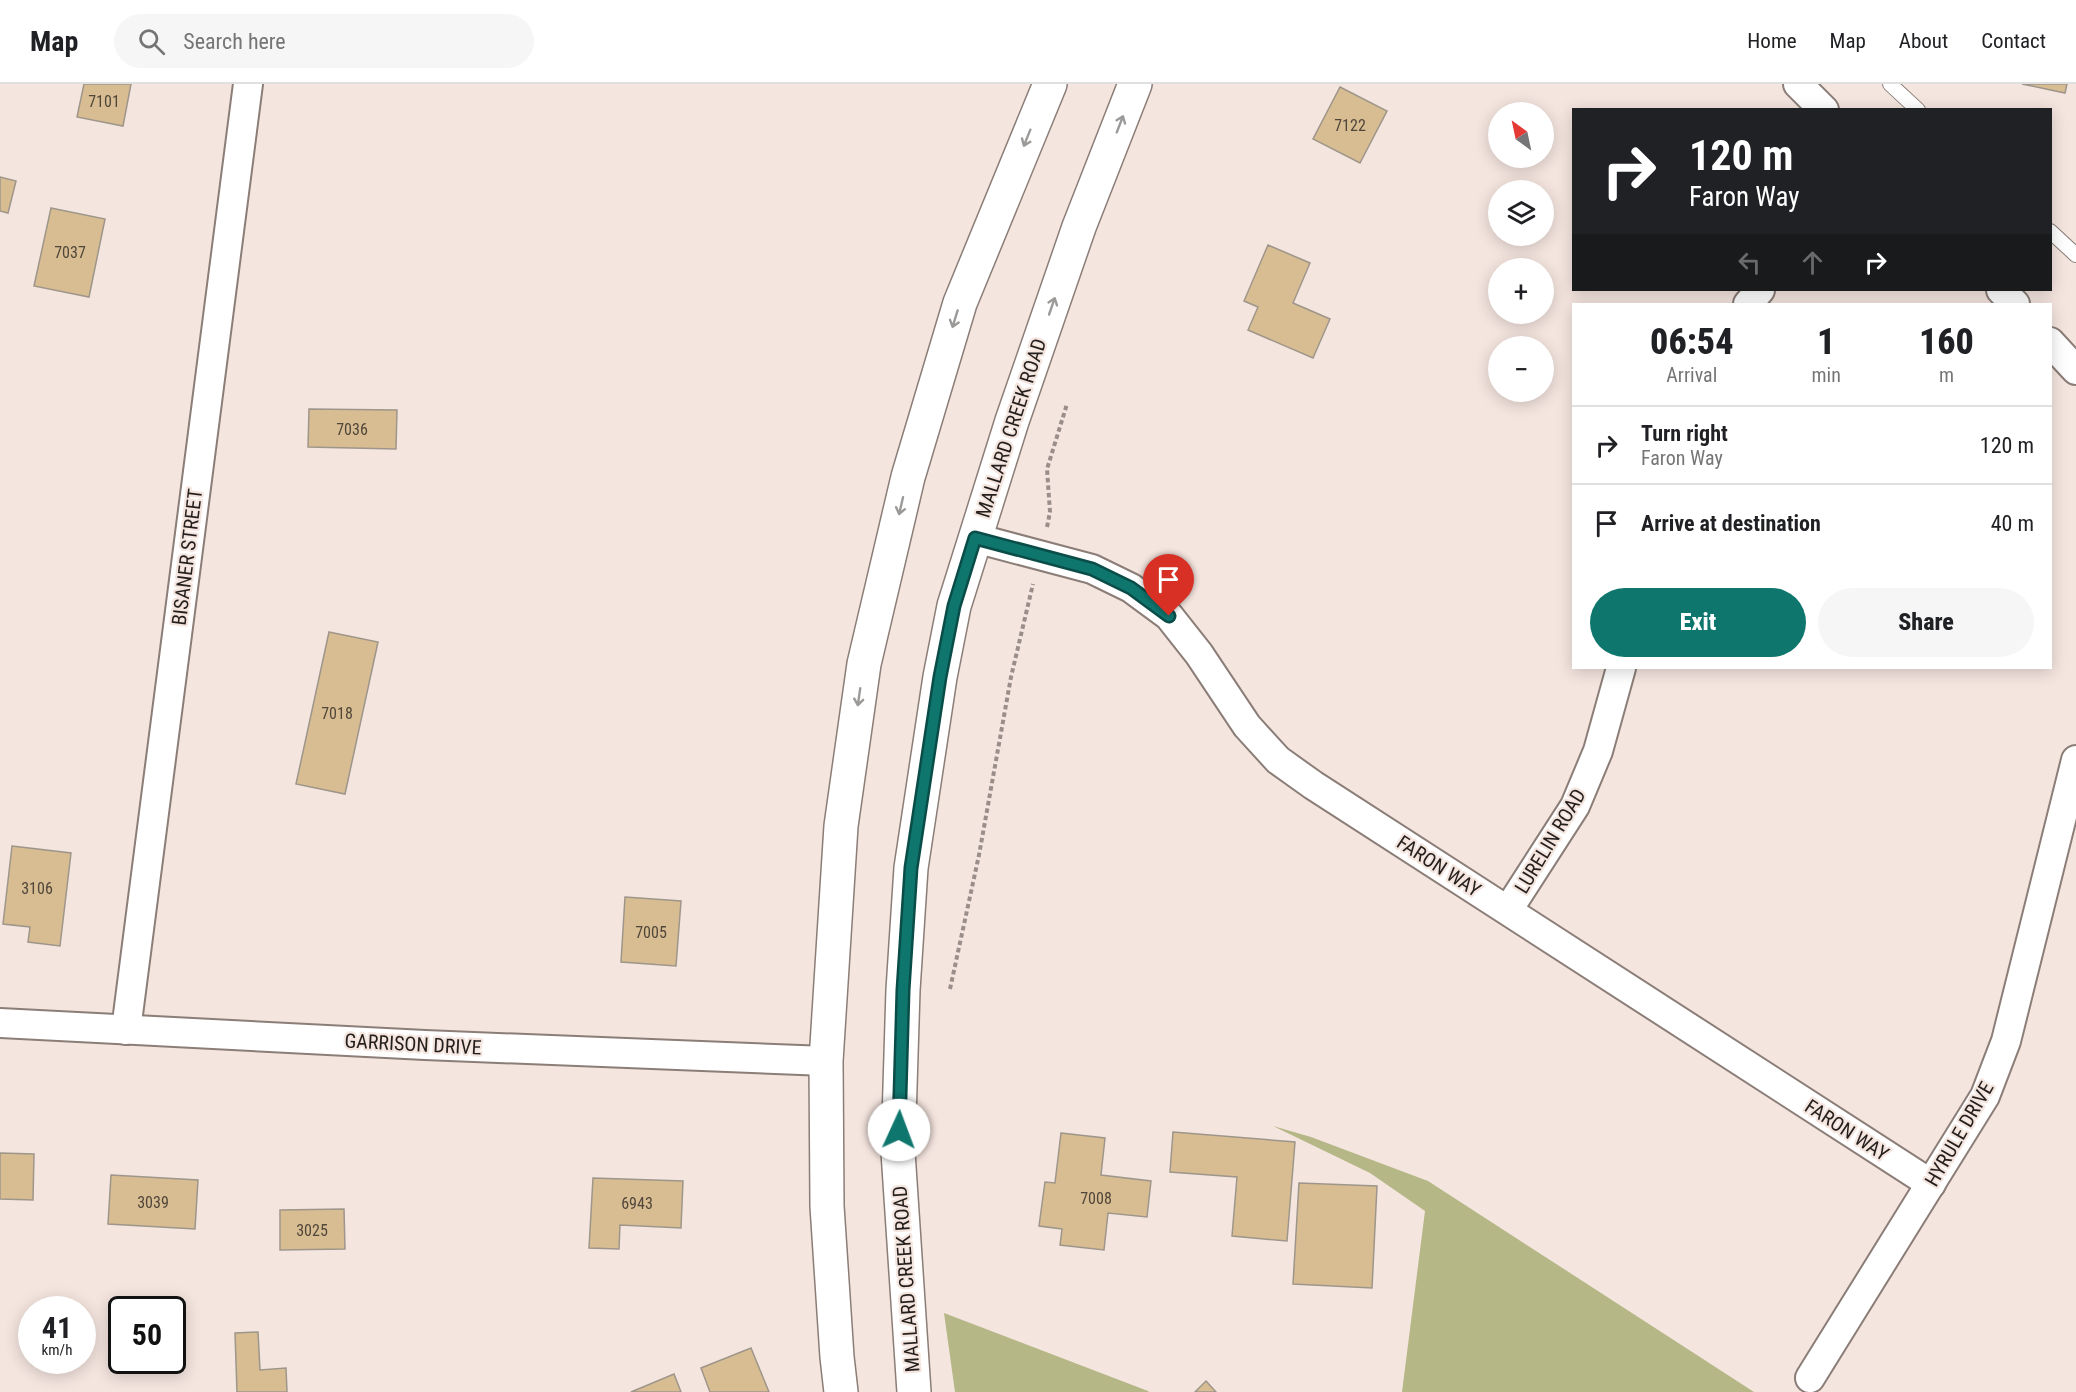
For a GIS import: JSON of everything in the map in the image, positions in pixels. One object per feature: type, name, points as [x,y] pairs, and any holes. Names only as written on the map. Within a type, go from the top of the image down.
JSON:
[{"type":"main road","points":[[841,1392],[827,1206],[826,1061],[841,826],[864,664],[908,477],[960,303],[1050,84]]},
{"type":"main road","name":"MALLARD CREEK ROAD","points":[[914,1392],[898,1152],[903,990],[911,868],[940,677],[954,606],[1012,421],[1079,227],[1135,84]]},
{"type":"street","name":"BISANER STREET","points":[[126,1030],[249,84]]},
{"type":"street","points":[[1798,84],[1822,108]]},
{"type":"street","points":[[1749,303],[1759,291]]},
{"type":"street","points":[[2002,291],[2014,303]]},
{"type":"street","points":[[2052,344],[2076,370]]},
{"type":"street","name":"FARON WAY","points":[[975,538],[1092,569],[1131,588],[1169,616],[1199,654],[1247,726],[1278,760],[1312,785],[1930,1184]]},
{"type":"street","name":"LURELIN ROAD","points":[[1508,910],[1575,806],[1598,751],[1621,669]]},
{"type":"street","name":"HYRULE DRIVE","points":[[1810,1378],[1985,1096],[2006,1041],[2076,760]]},
{"type":"street","name":"GARRISON DRIVE","points":[[0,1023],[425,1045],[826,1061]]},
{"type":"lane","points":[[1890,84],[1916,108]]},
{"type":"lane","points":[[2052,233],[2076,255]]},
{"type":"path","points":[[1045,533],[1050,512],[1047,469],[1067,404]]},
{"type":"path","points":[[950,989],[979,855],[1011,677],[1032,586]]},
{"type":"green space","points":[[1273,1126],[1311,1137],[1428,1181],[1754,1392],[1402,1392],[1425,1211],[1370,1173]]},
{"type":"green space","points":[[944,1313],[1148,1391],[1149,1392],[955,1392]]},
{"type":"building","points":[[84,84],[131,84],[123,126],[77,117]]},
{"type":"building","points":[[2022,84],[2067,84],[2065,93]]},
{"type":"building","points":[[1340,87],[1387,111],[1360,163],[1313,139]]},
{"type":"building","points":[[0,177],[16,181],[8,213],[0,211]]},
{"type":"building","points":[[51,208],[105,219],[89,297],[34,286]]},
{"type":"building","points":[[1268,245],[1310,263],[1293,303],[1330,319],[1313,358],[1248,330],[1258,307],[1244,301]]},
{"type":"building","points":[[309,409],[397,410],[396,449],[308,447]]},
{"type":"building","points":[[329,632],[378,642],[345,794],[296,784]]},
{"type":"building","points":[[12,846],[71,853],[60,946],[28,942],[30,927],[3,924]]},
{"type":"building","points":[[625,897],[681,901],[676,966],[621,962]]},
{"type":"building","points":[[1173,1132],[1295,1142],[1287,1241],[1232,1236],[1237,1177],[1170,1172]]},
{"type":"building","points":[[1061,1133],[1105,1138],[1101,1175],[1151,1181],[1147,1217],[1108,1213],[1104,1250],[1060,1245],[1062,1229],[1039,1226],[1045,1182],[1055,1183]]},
{"type":"building","points":[[0,1153],[34,1154],[33,1200],[0,1199]]},
{"type":"building","points":[[111,1175],[198,1180],[195,1229],[108,1224]]},
{"type":"building","points":[[593,1178],[683,1181],[681,1228],[620,1225],[619,1249],[589,1248]]},
{"type":"building","points":[[1299,1183],[1377,1186],[1372,1288],[1293,1284]]},
{"type":"building","points":[[344,1209],[345,1249],[280,1250],[280,1210]]},
{"type":"building","points":[[258,1332],[260,1370],[286,1368],[287,1392],[237,1392],[235,1333]]},
{"type":"building","points":[[751,1348],[769,1392],[710,1392],[701,1368]]},
{"type":"building","points":[[674,1374],[681,1392],[631,1392]]},
{"type":"building","points":[[1206,1381],[1216,1392],[1195,1392]]},
{"type":"route","points":[[899,1130],[903,990],[911,868],[940,677],[954,606],[975,538],[1092,569],[1131,588],[1169,616]]}]
